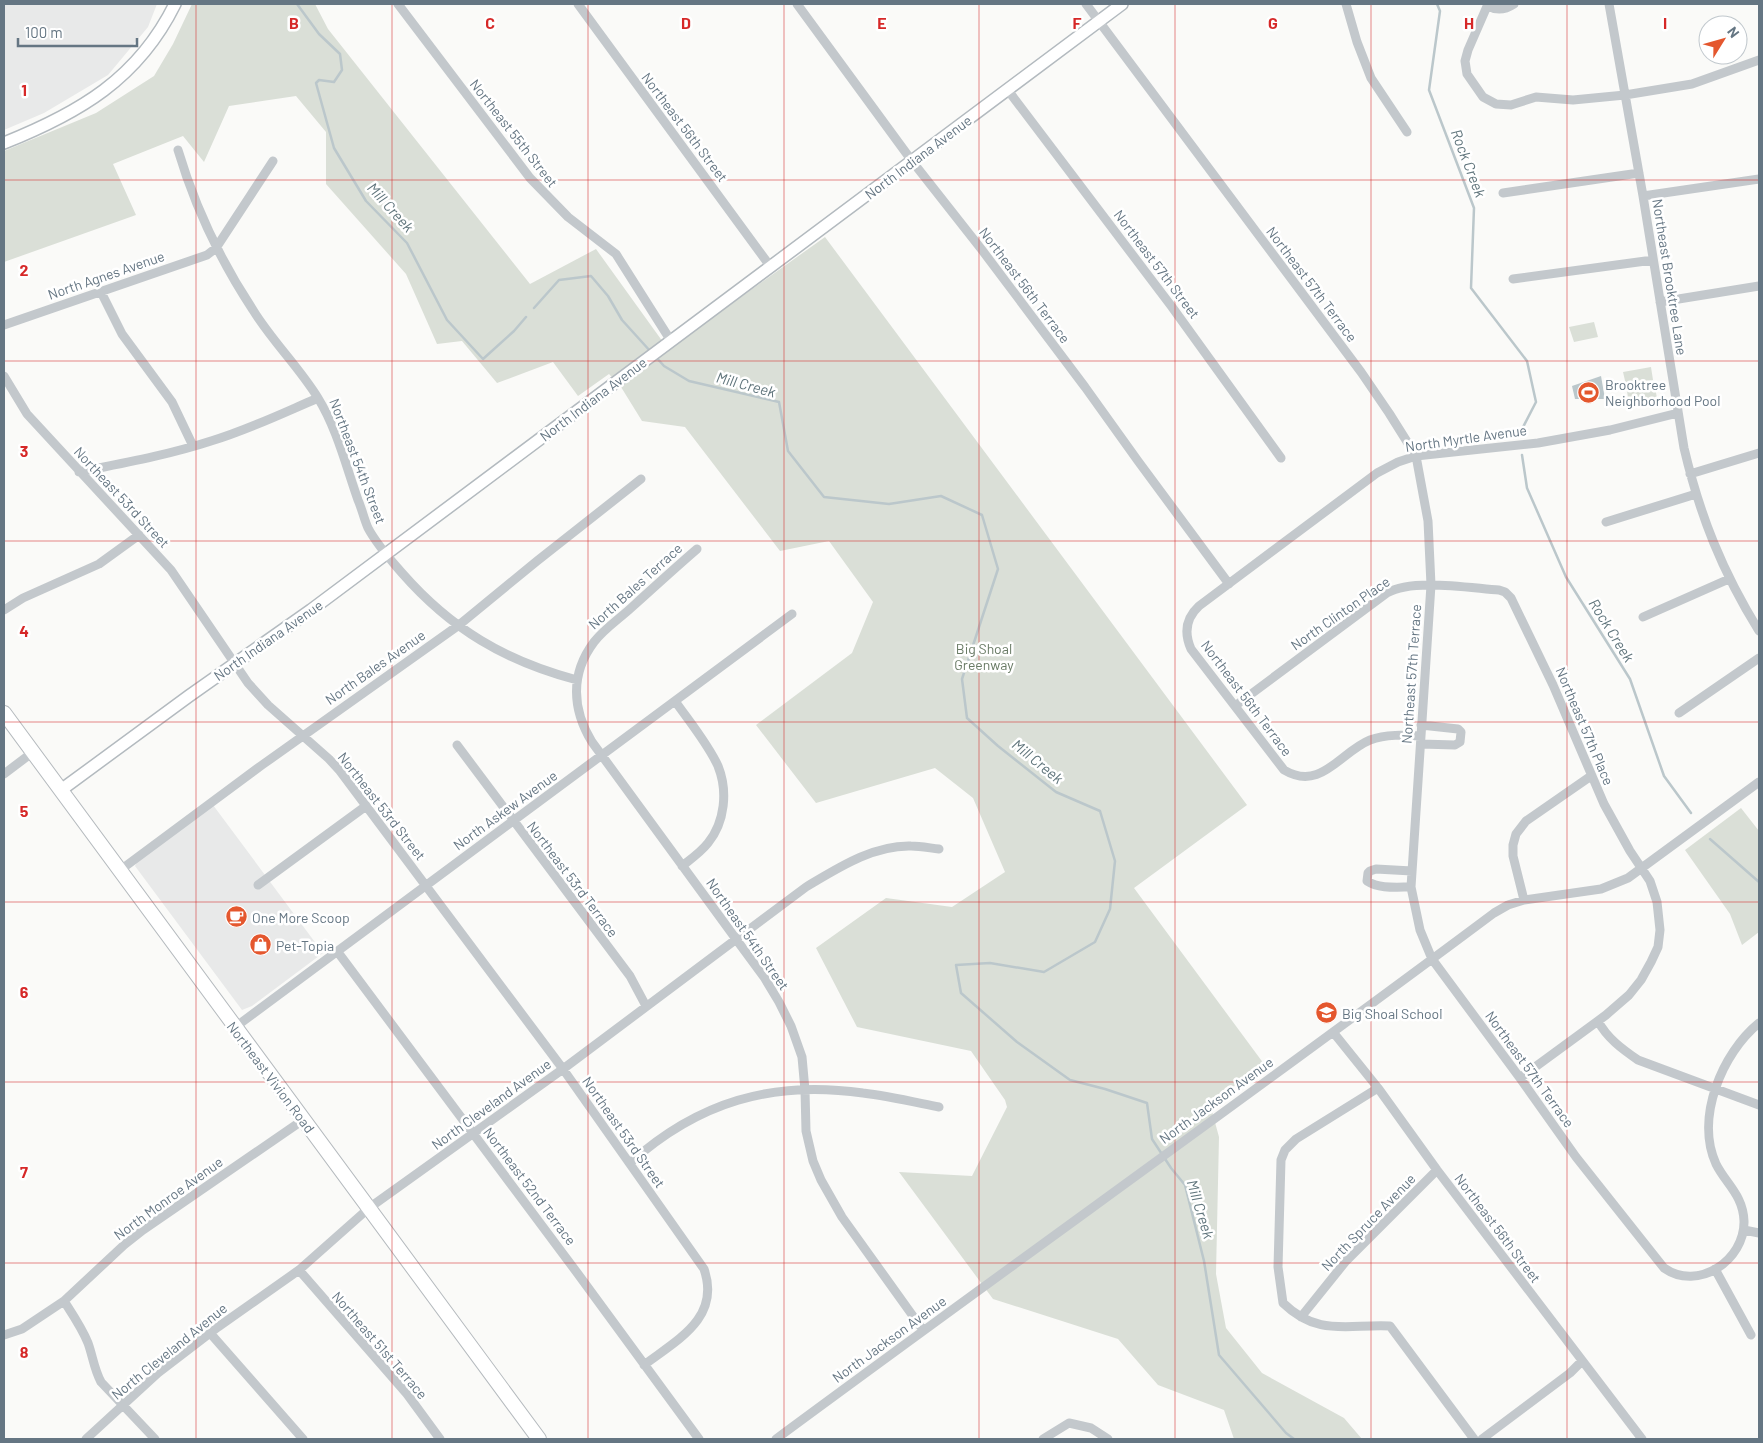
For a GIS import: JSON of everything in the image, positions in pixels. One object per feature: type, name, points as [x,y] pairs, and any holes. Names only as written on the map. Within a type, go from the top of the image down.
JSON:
[{"type":"main road","name":"Northeast Vivion Road","points":[[4,713],[536,1438]]},
{"type":"street","points":[[4,143],[58,120],[106,90],[142,55],[160,31],[175,4]]},
{"type":"street","name":"Northeast 55th Street","points":[[398,4],[530,178],[568,218],[616,254],[672,341]]},
{"type":"street","name":"Northeast 56th Street","points":[[578,4],[770,266]]},
{"type":"street","name":"Northeast 56th Terrace","points":[[797,4],[912,161],[1074,372],[1143,469],[1230,584]]},
{"type":"street","name":"Northeast 57th Terrace","points":[[1086,4],[1361,372],[1416,456],[1426,503],[1431,585],[1411,887],[1420,930],[1432,959],[1576,1157],[1664,1268],[1682,1277],[1708,1274],[1731,1257],[1737,1248],[1744,1230]]},
{"type":"street","name":"North Indiana Avenue","points":[[61,790],[311,610],[1122,4]]},
{"type":"street","points":[[1346,4],[1357,42],[1372,78],[1407,132]]},
{"type":"street","points":[[1514,4],[1498,10],[1488,5],[1465,61],[1467,74],[1481,94],[1487,100],[1496,104],[1506,106],[1536,98],[1573,100],[1625,95],[1692,84],[1759,60]]},
{"type":"street","name":"Northeast Brooktree Lane","points":[[1610,4],[1678,413],[1690,474],[1715,548],[1729,579],[1759,631]]},
{"type":"street","name":"Northeast 57th Street","points":[[1007,90],[1172,307],[1281,458]]},
{"type":"street","name":"Northeast 54th Street","points":[[178,150],[193,198],[216,248],[253,311],[318,398],[331,423],[368,528],[385,554],[420,594],[437,610],[476,638],[506,655],[554,674],[576,680]]},
{"type":"street","points":[[216,248],[273,161]]},
{"type":"street","points":[[1503,193],[1639,173]]},
{"type":"street","points":[[1643,196],[1759,178]]},
{"type":"street","name":"North Agnes Avenue","points":[[4,325],[207,256],[216,248]]},
{"type":"street","points":[[1513,279],[1653,260]]},
{"type":"street","points":[[1660,302],[1759,286]]},
{"type":"street","points":[[101,292],[122,334],[172,402],[193,446]]},
{"type":"street","name":"Northeast 53rd Street","points":[[4,376],[27,414],[171,570],[248,683],[268,705],[340,771],[563,1069],[704,1269],[708,1280],[706,1303],[696,1324],[644,1365]]},
{"type":"street","points":[[4,397],[12,392]]},
{"type":"street","points":[[80,472],[170,453],[211,442],[264,422],[318,398]]},
{"type":"street","name":"North Myrtle Avenue","points":[[1188,621],[1199,606],[1377,473],[1398,462],[1416,456],[1538,443],[1610,430],[1678,413]]},
{"type":"street","points":[[1690,474],[1759,454]]},
{"type":"street","name":"North Bales Avenue","points":[[119,870],[302,736],[459,625],[641,479]]},
{"type":"street","points":[[1606,522],[1696,494]]},
{"type":"street","points":[[4,610],[23,598],[99,564],[139,534]]},
{"type":"street","name":"North Bales Terrace","points":[[601,756],[581,720],[578,708],[576,680],[586,656],[600,635],[697,548]]},
{"type":"street","points":[[1643,617],[1729,579]]},
{"type":"street","name":"North Clinton Place","points":[[1235,706],[1392,590],[1407,586],[1431,585],[1506,592]]},
{"type":"street","name":"Northeast 57th Place","points":[[1506,592],[1511,598],[1553,684],[1591,776],[1614,822],[1643,868]]},
{"type":"street","name":"North Askew Avenue","points":[[234,1028],[792,614]]},
{"type":"street","name":"Northeast 56th Terrace","points":[[1188,621],[1187,638],[1191,648],[1284,770],[1305,777],[1323,772],[1363,744],[1372,740],[1391,736],[1421,740]]},
{"type":"street","points":[[1679,713],[1759,658]]},
{"type":"street","points":[[675,701],[718,766],[724,797],[721,819],[714,835],[699,853],[682,866]]},
{"type":"street","points":[[1421,740],[1455,745],[1462,738],[1461,732],[1458,729],[1422,725]]},
{"type":"street","name":"Northeast 53rd Terrace","points":[[457,745],[512,821],[630,976],[646,1006]]},
{"type":"street","points":[[4,774],[33,752]]},
{"type":"street","name":"Northeast 54th Street","points":[[601,756],[764,977],[792,1026],[802,1057],[806,1090],[806,1131],[812,1161],[842,1217],[923,1330]]},
{"type":"street","points":[[1524,900],[1513,856],[1516,834],[1526,821],[1591,776]]},
{"type":"street","name":"North Jackson Avenue","points":[[776,1439],[1494,913],[1508,905],[1524,900],[1602,889],[1628,878],[1759,782]]},
{"type":"street","points":[[258,885],[366,806]]},
{"type":"street","name":"North Cleveland Avenue","points":[[86,1439],[158,1373],[299,1270],[369,1208],[563,1069],[806,888],[857,858],[883,849],[910,846],[939,849]]},
{"type":"street","points":[[1520,1078],[1614,1009],[1635,988],[1647,971],[1658,946],[1660,919],[1650,881],[1643,868]]},
{"type":"street","points":[[1411,887],[1371,884],[1367,881],[1367,877],[1370,870],[1376,869],[1412,871]]},
{"type":"street","name":"Northeast 52nd Terrace","points":[[337,951],[699,1439]]},
{"type":"street","points":[[1598,1021],[1610,1038],[1638,1060],[1759,1105]]},
{"type":"street","points":[[1759,1023],[1732,1054],[1720,1078],[1710,1116],[1710,1140],[1716,1162],[1738,1197],[1742,1208],[1744,1230],[1759,1232]]},
{"type":"street","name":"Northeast 56th Street","points":[[1333,1032],[1378,1088],[1437,1170],[1642,1439]]},
{"type":"street","points":[[1378,1088],[1296,1139],[1285,1150],[1280,1160],[1279,1277],[1284,1303],[1301,1317],[1322,1326],[1336,1328],[1364,1325],[1390,1326],[1474,1439]]},
{"type":"street","points":[[630,1163],[674,1129],[708,1110],[745,1097],[806,1090],[862,1093],[939,1107]]},
{"type":"street","name":"North Monroe Avenue","points":[[4,1336],[22,1329],[64,1301],[124,1244],[303,1120]]},
{"type":"street","name":"North Spruce Avenue","points":[[1301,1317],[1352,1254],[1437,1170]]},
{"type":"street","points":[[1715,1269],[1751,1335]]},
{"type":"street","name":"Northeast 51st Terrace","points":[[299,1270],[407,1394],[440,1439]]},
{"type":"street","points":[[64,1301],[82,1329],[98,1376],[109,1392],[155,1439]]},
{"type":"street","points":[[210,1334],[304,1439]]},
{"type":"street","points":[[1482,1439],[1570,1373],[1582,1361]]},
{"type":"street","points":[[1043,1439],[1069,1424],[1091,1428],[1108,1439]]},
{"type":"shaded area","points":[[4,4],[157,4],[148,27],[108,75],[44,113],[4,130]]},
{"type":"shaded area","name":"Brooktree Neighborhood Pool","points":[[1601,376],[1605,399],[1575,399],[1572,386]]},
{"type":"shaded area","points":[[213,805],[323,953],[252,1006],[242,1010],[135,866],[137,862]]},
{"type":"green space","name":"Big Shoal Greenway","points":[[192,4],[315,4],[328,29],[530,284],[596,249],[668,349],[825,237],[1247,805],[1134,888],[1264,1064],[1210,1104],[1219,1137],[1216,1274],[1226,1328],[1262,1373],[1344,1418],[1362,1439],[1234,1439],[1224,1410],[1158,1385],[1118,1339],[993,1299],[899,1172],[972,1176],[1007,1107],[1005,1100],[971,1051],[857,1027],[816,948],[886,898],[952,907],[1005,872],[973,798],[935,768],[816,803],[756,725],[852,653],[873,602],[829,541],[780,551],[685,427],[642,421],[621,387],[609,374],[578,396],[553,362],[497,383],[462,341],[437,344],[406,274],[326,184],[326,132],[296,96],[229,106],[204,162],[183,136],[113,164],[136,215],[4,262],[4,151],[96,113],[154,76],[173,44]]},
{"type":"green space","points":[[1594,322],[1598,337],[1574,342],[1569,327]]},
{"type":"green space","points":[[1651,367],[1653,380],[1626,385],[1623,372]]},
{"type":"green space","points":[[1655,386],[1657,399],[1629,404],[1627,391]]},
{"type":"green space","points":[[1741,808],[1759,831],[1759,932],[1742,945],[1730,914],[1685,850]]},
{"type":"waterway","name":"Mill Creek","points":[[297,4],[319,34],[340,54],[342,70],[334,82],[319,80],[316,83],[334,148],[366,201],[407,243],[447,320],[483,359],[514,331],[526,317]]},
{"type":"waterway","name":"Rock Creek","points":[[1437,4],[1440,11],[1429,90],[1474,208],[1471,288],[1527,361],[1536,402],[1521,431]]},
{"type":"waterway","name":"Mill Creek","points":[[534,308],[559,280],[591,276],[608,296],[622,320],[651,352]]},
{"type":"waterway","name":"Mill Creek","points":[[655,356],[664,366],[689,381],[779,402],[788,451],[824,497],[889,504],[941,496],[982,515],[998,569],[962,679],[967,718],[998,746],[1056,792],[1100,811],[1115,861],[1110,909],[1095,942],[1044,972],[990,963],[956,965],[961,993],[1017,1042],[1070,1080],[1147,1103],[1152,1139],[1185,1185],[1204,1261],[1219,1355],[1286,1433],[1294,1439]]},
{"type":"waterway","name":"Rock Creek","points":[[1522,455],[1527,488],[1566,577],[1630,679],[1664,776],[1691,813]]},
{"type":"waterway","name":"Rock Creek","points":[[1710,839],[1759,882]]},
{"type":"place","name":"Brooktree Neighborhood Pool","points":[[1589,392]]},
{"type":"place","name":"One More Scoop","points":[[236,917]]},
{"type":"place","name":"Pet-Topia","points":[[260,945]]},
{"type":"place","name":"Big Shoal School","points":[[1326,1013]]}]
